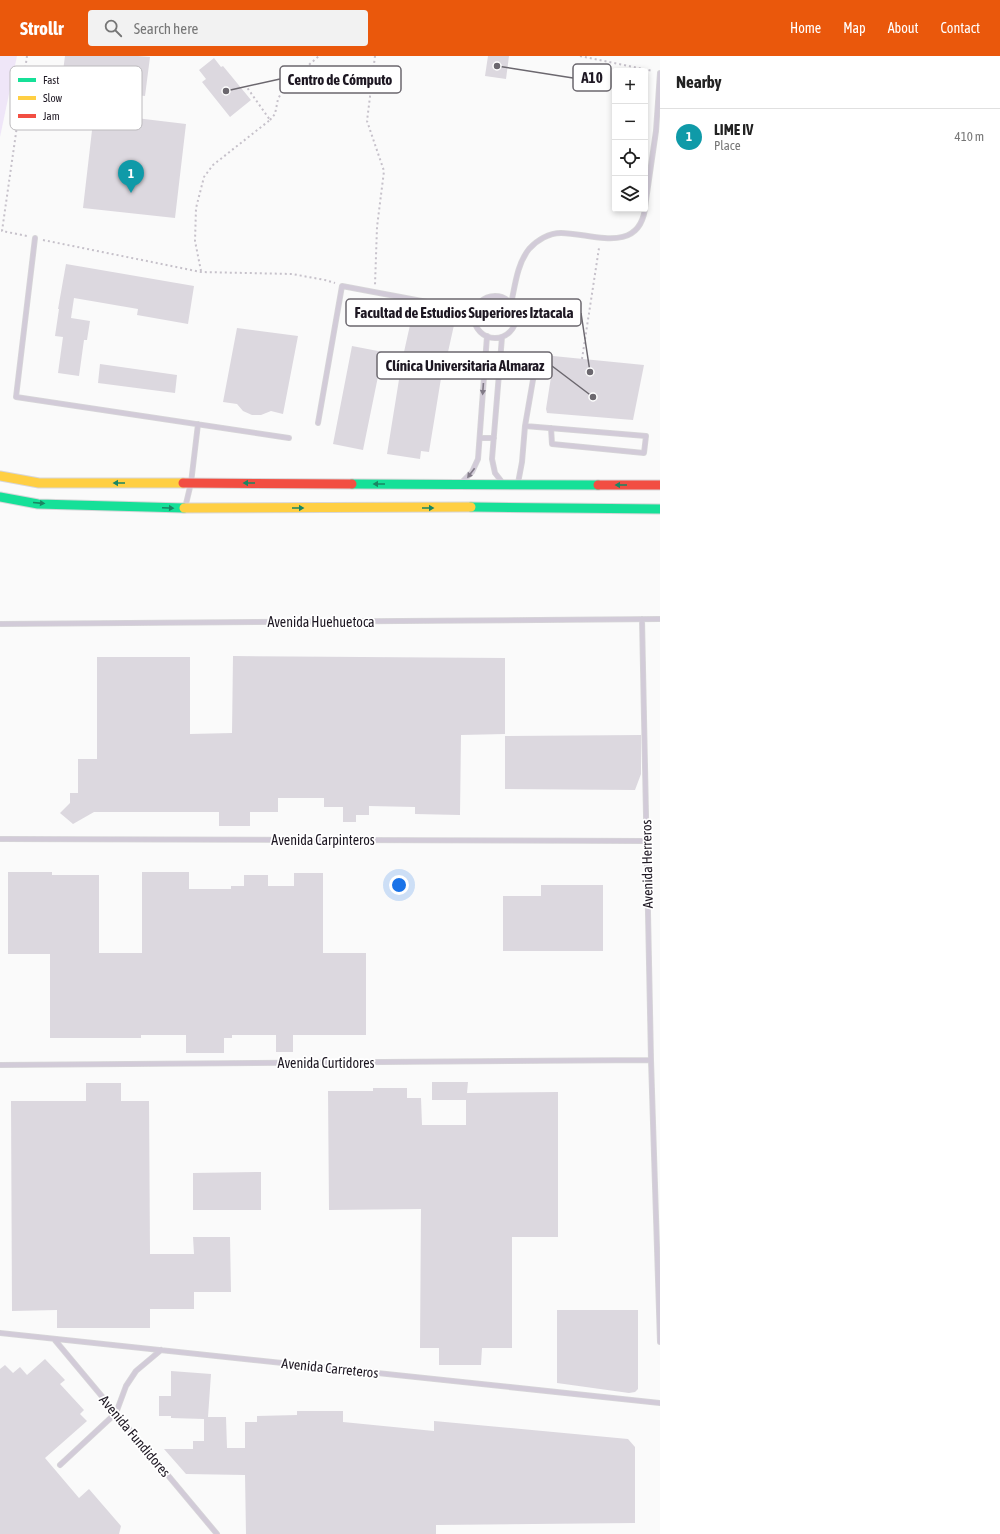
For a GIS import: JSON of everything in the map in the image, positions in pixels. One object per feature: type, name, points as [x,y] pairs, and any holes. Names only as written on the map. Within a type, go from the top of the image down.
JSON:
[{"type":"main road","points":[[0,476],[39,483],[504,484],[518,485],[542,496],[660,509]]},
{"type":"main road","points":[[0,497],[38,504],[184,508],[542,496],[660,485]]},
{"type":"lane","points":[[648,190],[658,131],[660,73]]},
{"type":"lane","points":[[511,304],[520,267],[529,250],[544,237],[560,233],[621,238],[636,230],[644,216],[644,212]]},
{"type":"lane","points":[[35,238],[16,397],[290,438]]},
{"type":"lane","points":[[318,423],[342,286],[475,311]]},
{"type":"lane","points":[[499,297],[506,299],[511,304],[515,311],[516,319],[514,327],[509,333],[497,338],[487,336],[480,332],[476,326],[474,318],[478,304],[484,299],[499,297]]},
{"type":"lane","points":[[460,484],[472,472],[478,459],[487,336]]},
{"type":"lane","points":[[502,337],[493,466],[495,473],[504,484]]},
{"type":"lane","points":[[518,485],[522,462],[525,426],[534,374]]},
{"type":"lane","points":[[184,508],[191,483],[198,424]]},
{"type":"lane","points":[[525,426],[552,428],[646,436],[644,453],[552,444],[552,428]]},
{"type":"lane","points":[[480,438],[494,438]]},
{"type":"lane","points":[[642,619],[660,619]]},
{"type":"lane","name":"Avenida Huehuetoca","points":[[0,624],[642,619]]},
{"type":"lane","name":"Avenida Herreros","points":[[642,619],[651,1060],[660,1342]]},
{"type":"lane","name":"Avenida Carpinteros","points":[[0,839],[647,841]]},
{"type":"lane","name":"Avenida Curtidores","points":[[0,1065],[651,1060]]},
{"type":"lane","name":"Avenida Carreteros","points":[[0,1333],[660,1403]]},
{"type":"lane","name":"Avenida Fundidores","points":[[54,1338],[216,1534]]},
{"type":"lane","points":[[60,1465],[116,1413],[126,1386],[136,1371],[161,1350]]},
{"type":"path","points":[[26,66],[27,56]]},
{"type":"path","points":[[201,272],[195,241],[196,208],[204,177],[213,165],[270,120],[275,114],[278,99],[286,86],[318,56]]},
{"type":"path","points":[[374,56],[367,121],[384,171],[377,227],[375,293]]},
{"type":"path","points":[[580,56],[660,73]]},
{"type":"path","points":[[246,86],[270,120]]},
{"type":"path","points":[[16,130],[1,231],[201,272],[292,274],[324,280],[342,286]]},
{"type":"path","points":[[582,359],[598,248]]},
{"type":"shaded area","points":[[0,56],[17,56],[15,66],[10,66],[10,89],[0,137]]},
{"type":"building","points":[[65,56],[150,57],[145,96],[142,96],[142,66],[64,66]]},
{"type":"building","points":[[488,56],[509,56],[506,79],[485,76]]},
{"type":"building","points":[[214,58],[221,67],[223,66],[251,100],[230,117],[202,82],[206,79],[199,70]]},
{"type":"building","points":[[142,119],[186,124],[175,218],[83,208],[92,130],[142,130]]},
{"type":"building","points":[[66,264],[194,286],[188,324],[137,315],[138,309],[74,298],[71,318],[90,321],[87,340],[84,340],[79,376],[58,373],[63,337],[55,336]]},
{"type":"building","points":[[412,316],[454,325],[446,361],[444,360],[429,452],[421,451],[420,459],[387,454],[402,361]]},
{"type":"building","points":[[237,328],[298,336],[283,414],[271,411],[261,415],[252,415],[243,411],[237,404],[223,402]]},
{"type":"building","points":[[352,346],[383,352],[363,450],[333,444]]},
{"type":"building","points":[[553,356],[644,365],[633,420],[547,413],[546,409]]},
{"type":"building","points":[[100,364],[177,375],[175,393],[98,383]]},
{"type":"building","points":[[233,656],[505,658],[505,734],[461,735],[460,815],[415,814],[415,807],[369,806],[369,815],[356,815],[356,822],[343,822],[343,807],[324,807],[324,798],[278,798],[278,812],[250,812],[250,826],[219,826],[219,812],[94,812],[73,824],[60,813],[70,803],[70,793],[78,793],[78,759],[97,759],[97,657],[190,657],[190,734],[232,733]]},
{"type":"building","points":[[641,735],[641,774],[635,790],[505,789],[505,736]]},
{"type":"building","points":[[8,872],[52,872],[52,875],[99,875],[99,953],[142,953],[142,872],[189,872],[189,889],[231,889],[231,886],[244,886],[244,875],[268,875],[268,886],[294,886],[294,873],[323,873],[323,953],[366,953],[366,1035],[293,1035],[293,1052],[276,1052],[276,1035],[232,1035],[232,1038],[224,1038],[224,1053],[186,1053],[186,1035],[141,1035],[141,1038],[50,1038],[50,954],[8,954]]},
{"type":"building","points":[[541,885],[603,885],[603,951],[503,951],[503,896],[541,896]]},
{"type":"building","points":[[432,1082],[468,1082],[467,1093],[558,1092],[558,1237],[512,1237],[512,1348],[482,1348],[481,1365],[439,1365],[439,1348],[420,1348],[421,1209],[329,1210],[328,1091],[373,1091],[373,1088],[407,1088],[407,1098],[421,1098],[422,1125],[466,1125],[466,1100],[432,1100]]},
{"type":"building","points":[[86,1083],[121,1083],[121,1101],[149,1101],[150,1254],[194,1254],[193,1237],[230,1237],[231,1292],[194,1292],[194,1309],[150,1309],[150,1328],[57,1328],[57,1310],[12,1311],[11,1101],[86,1101]]},
{"type":"building","points":[[261,1172],[261,1210],[193,1210],[193,1173]]},
{"type":"building","points":[[557,1310],[638,1310],[638,1389],[635,1392],[629,1393],[557,1383]]},
{"type":"building","points":[[45,1359],[65,1380],[60,1384],[84,1410],[80,1414],[87,1421],[45,1458],[79,1498],[89,1489],[121,1526],[119,1534],[0,1534],[0,1369],[5,1365],[13,1373],[20,1367],[27,1375]]},
{"type":"building","points":[[171,1371],[211,1374],[208,1417],[226,1417],[227,1448],[245,1448],[245,1422],[257,1422],[257,1416],[297,1415],[297,1411],[343,1411],[343,1422],[434,1431],[434,1421],[628,1439],[635,1447],[635,1523],[436,1525],[436,1534],[246,1534],[245,1475],[186,1474],[164,1449],[193,1449],[193,1441],[204,1441],[204,1419],[159,1416],[159,1396],[171,1396]]},
{"type":"traffic: fast","points":[[352,484],[598,485]]},
{"type":"traffic: fast","points":[[0,497],[38,504],[184,508]]},
{"type":"traffic: fast","points":[[471,507],[660,509]]},
{"type":"traffic: slow","points":[[0,476],[39,483],[183,483]]},
{"type":"traffic: slow","points":[[184,508],[471,507]]},
{"type":"traffic: jam","points":[[183,483],[352,484]]},
{"type":"traffic: jam","points":[[598,485],[660,485]]},
{"type":"place","name":"A10","points":[[497,66]]},
{"type":"place","name":"Centro de Cómputo","points":[[226,91]]},
{"type":"place","name":"LIME IV","points":[[131,193]]},
{"type":"place","name":"Facultad de Estudios Superiores Iztacala","points":[[590,372]]},
{"type":"place","name":"Clínica Universitaria Almaraz","points":[[593,397]]}]
